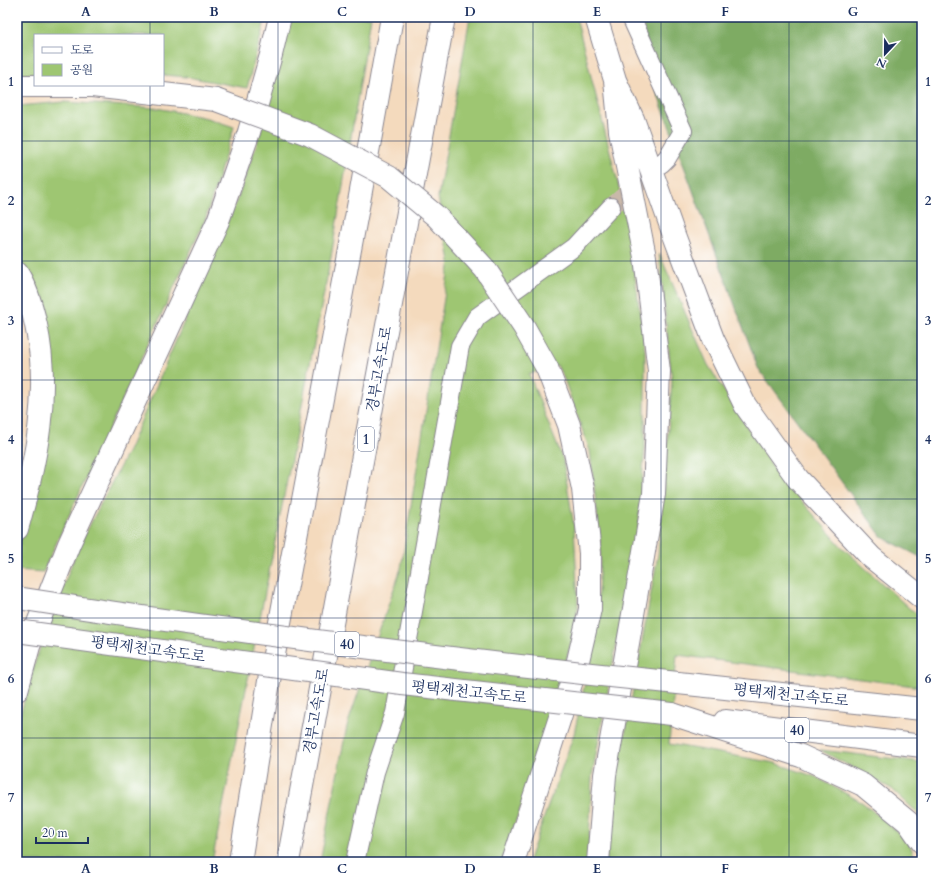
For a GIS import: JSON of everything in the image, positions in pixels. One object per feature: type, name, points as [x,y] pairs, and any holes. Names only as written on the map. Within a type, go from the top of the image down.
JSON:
[{"type":"highway","points":[[17,690],[29,646],[69,544],[218,221],[249,132],[271,55],[280,17]]},
{"type":"highway","points":[[240,862],[269,681],[360,199],[392,17]]},
{"type":"highway","name":"경부고속도로","points":[[288,862],[444,17]]},
{"type":"highway","points":[[596,17],[615,80],[633,119],[713,339],[745,405],[798,479],[871,557],[922,598]]},
{"type":"highway","points":[[598,862],[605,775],[654,494],[659,371],[646,257],[620,131],[615,80]]},
{"type":"highway","points":[[17,86],[92,86],[216,100],[310,135],[389,177],[437,217],[485,269],[524,327],[547,368],[569,425],[583,488],[590,553],[590,609],[576,665],[513,862]]},
{"type":"highway","points":[[17,273],[33,311],[41,345],[44,372],[42,411],[32,479],[17,529]]},
{"type":"highway","name":"평택제천고속도로","points":[[17,598],[124,615],[526,668],[922,709]]},
{"type":"highway","name":"평택제천고속도로","points":[[17,631],[402,684],[672,714],[922,746]]},
{"type":"highway","points":[[672,714],[801,756],[863,785],[908,822],[922,842]]},
{"type":"lane","points":[[631,17],[683,132],[667,158],[661,164]]},
{"type":"lane","points":[[355,862],[375,772],[395,712],[460,346],[477,317],[574,247],[611,207]]},
{"type":"green space","points":[[17,17],[266,17],[247,88],[187,77],[164,75],[164,34],[34,34],[34,74],[17,75]]},
{"type":"green space","points":[[290,17],[371,17],[331,257],[212,862],[17,862],[17,726],[36,659],[77,550],[129,449],[239,195],[261,131]]},
{"type":"green space","points":[[470,17],[576,17],[618,183],[631,247],[645,350],[645,446],[638,528],[592,776],[588,862],[528,862],[574,734],[595,637],[601,548],[590,451],[564,379],[557,365],[529,374],[563,460],[574,526],[578,607],[572,639],[542,748],[501,862],[320,862],[347,726],[401,568],[450,261],[438,197]]},
{"type":"green space","points":[[641,17],[922,17],[922,558],[882,537],[758,368],[656,90]]},
{"type":"green space","points":[[64,102],[157,108],[207,118],[234,127],[205,220],[43,572],[17,570],[17,552],[38,482],[45,322],[17,254],[17,106]]},
{"type":"green space","points":[[659,253],[708,365],[773,468],[841,546],[910,609],[922,616],[922,687],[677,655],[669,744],[775,763],[816,777],[863,803],[908,841],[917,862],[606,862],[614,781],[624,740],[658,555],[672,382]]},
{"type":"green space","points":[[17,328],[23,380],[23,414],[17,466]]},
{"type":"green space","points":[[820,750],[922,762],[922,817],[892,789]]},
{"type":"tunnel","points":[[611,207],[661,164]]}]
